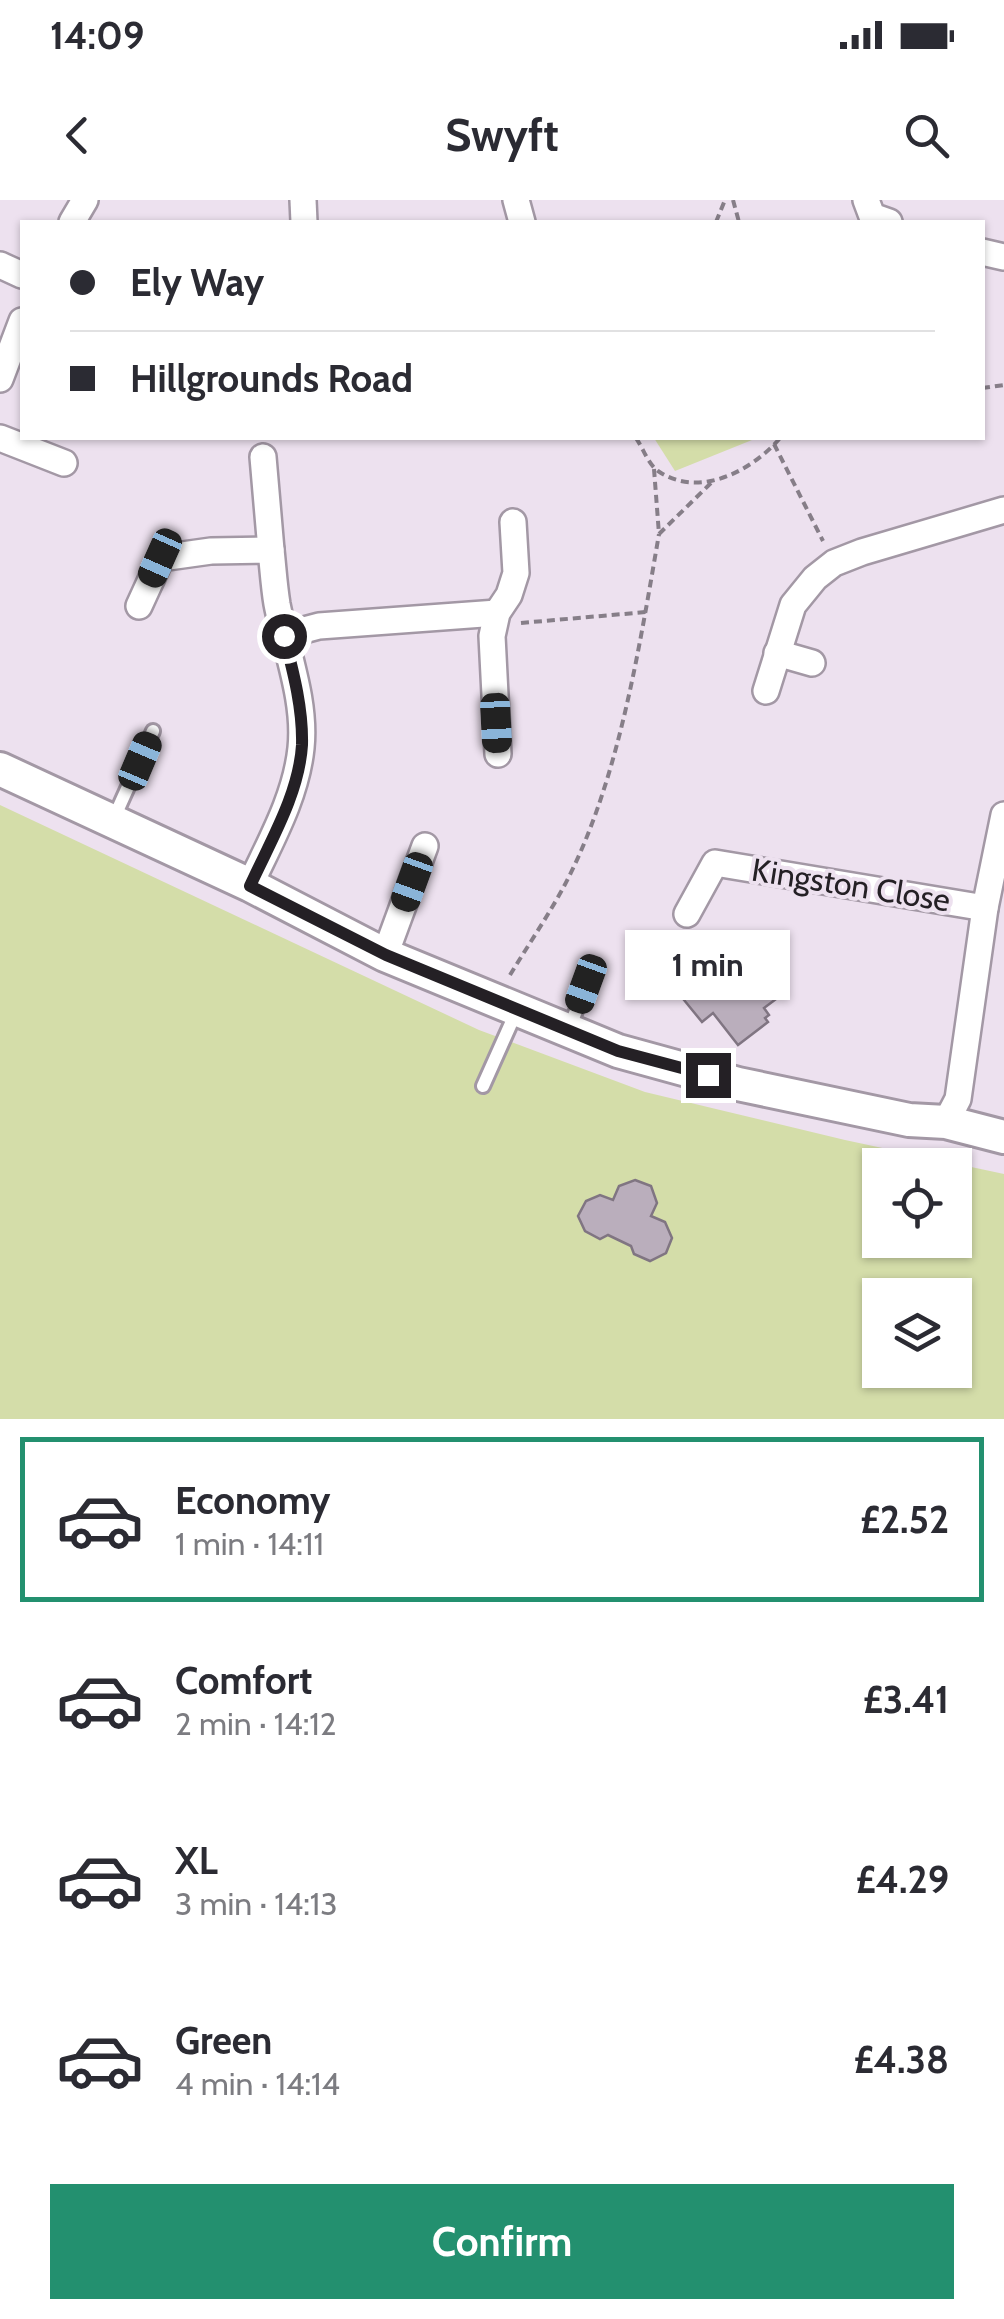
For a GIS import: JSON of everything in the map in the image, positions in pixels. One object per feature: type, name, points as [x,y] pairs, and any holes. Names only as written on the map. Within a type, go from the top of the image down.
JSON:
[{"type":"street","points":[[866,200],[872,216],[883,220]]},
{"type":"street","points":[[0,379],[20,326]]},
{"type":"street","points":[[0,438],[64,463]]},
{"type":"street","points":[[250,886],[285,810],[302,745],[297,692],[271,550],[263,458]]},
{"type":"street","points":[[766,691],[793,605],[834,564],[1004,510]]},
{"type":"street","points":[[498,754],[495,619],[509,596],[516,573],[512,522]]},
{"type":"street","points":[[139,606],[160,558],[211,551],[271,550]]},
{"type":"street","points":[[284,636],[318,626],[495,619]]},
{"type":"street","points":[[777,652],[812,662]]},
{"type":"street","points":[[0,769],[250,886],[386,955],[618,1051],[738,1084],[910,1120],[946,1122],[1004,1137]]},
{"type":"street","points":[[946,1122],[958,1099],[985,908],[1004,815]]},
{"type":"street","points":[[386,955],[424,846]]},
{"type":"street","name":"Kingston Close","points":[[687,914],[715,863],[985,908]]},
{"type":"lane","points":[[114,821],[153,731]]},
{"type":"lane","points":[[569,1029],[586,984]]},
{"type":"lane","points":[[483,1086],[507,1003]]},
{"type":"path","points":[[507,1003],[564,888],[616,749],[660,534],[654,468],[637,440]]},
{"type":"path","points":[[660,534],[712,482],[734,474],[778,440]]},
{"type":"path","points":[[774,444],[834,564]]},
{"type":"path","points":[[654,468],[671,478],[712,482]]},
{"type":"path","points":[[495,619],[646,612]]},
{"type":"green space","points":[[655,440],[752,440],[675,471]]},
{"type":"green space","points":[[0,805],[479,1030],[645,1092],[882,1148],[862,1148],[862,1258],[972,1258],[972,1167],[1004,1174],[1004,1419],[0,1419]]},
{"type":"building","points":[[718,958],[739,985],[754,973],[776,999],[764,1008],[768,1022],[738,1045],[713,1013],[702,1022],[684,1000],[695,991],[688,983]]},
{"type":"building","points":[[635,1180],[651,1186],[657,1203],[651,1216],[665,1222],[672,1238],[666,1253],[650,1261],[608,1235],[600,1239],[585,1231],[578,1216],[586,1201],[600,1195],[613,1200],[619,1186]]},
{"type":"route","points":[[284,636],[297,692],[302,745],[285,810],[250,886],[386,955],[618,1051],[708,1075]]}]
